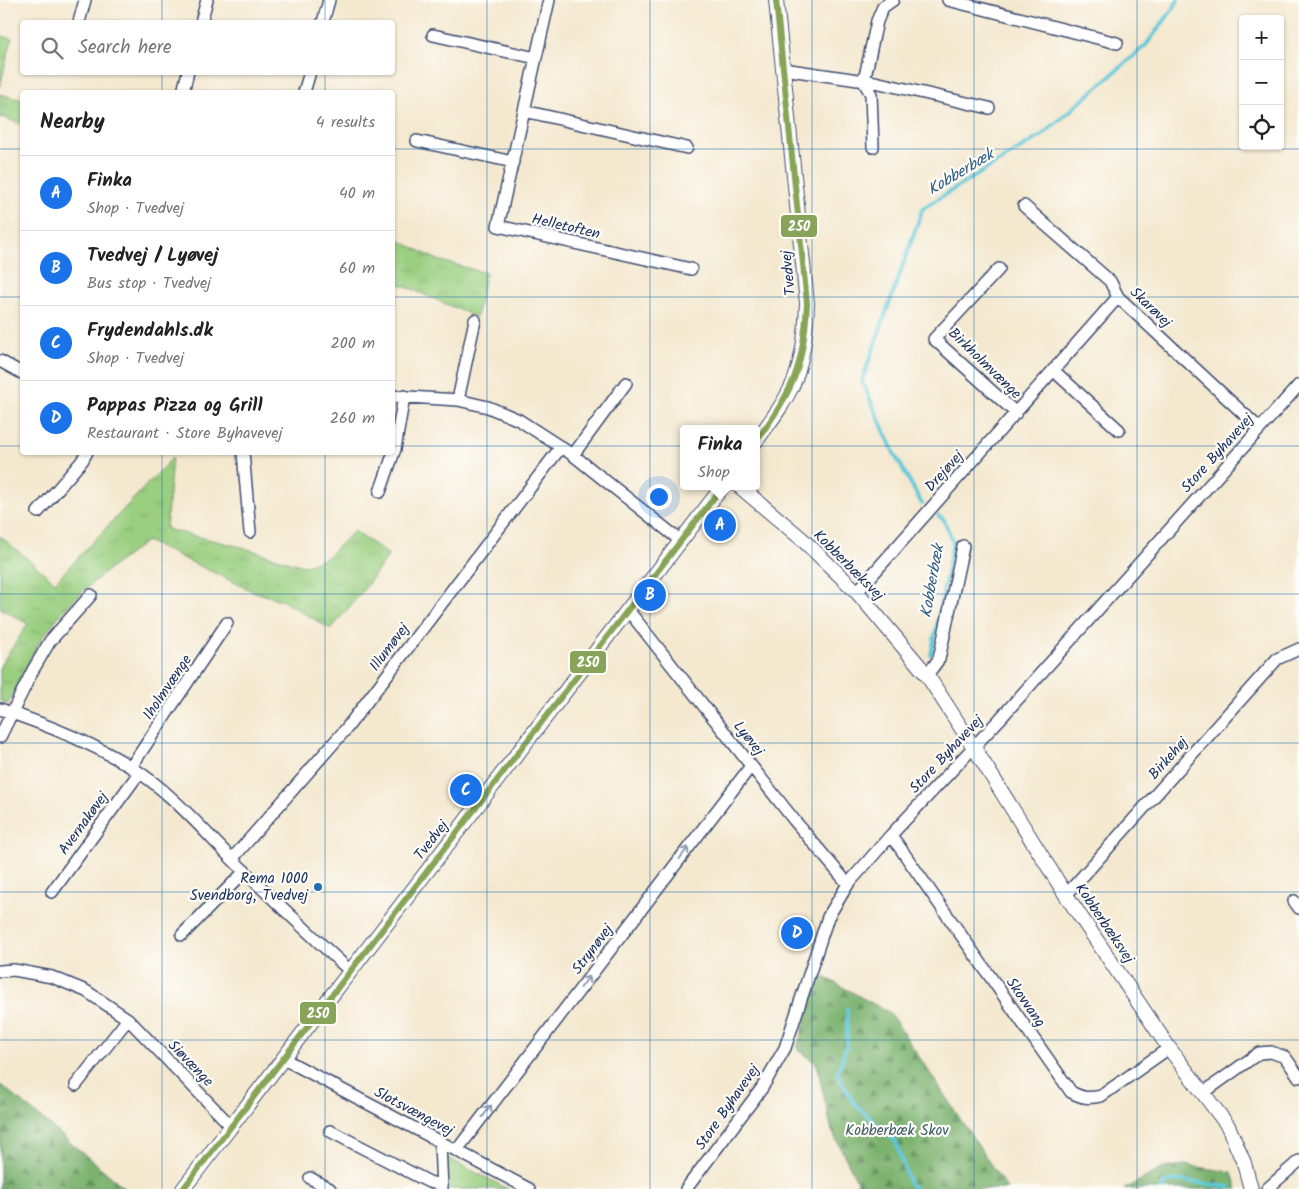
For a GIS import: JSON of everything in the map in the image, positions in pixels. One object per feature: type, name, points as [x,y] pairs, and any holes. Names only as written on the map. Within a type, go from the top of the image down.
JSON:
[{"type":"street","points":[[79,20],[84,0]]},
{"type":"street","points":[[202,20],[207,0]]},
{"type":"street","points":[[324,20],[329,0]]},
{"type":"street","name":"Helletoften","points":[[549,0],[498,226],[691,269]]},
{"type":"street","name":"Tvedvej","points":[[760,435],[774,417],[795,380],[805,340],[808,303],[776,0]]},
{"type":"street","points":[[862,79],[865,76],[877,21],[883,7],[894,0]]},
{"type":"street","points":[[948,0],[1117,43]]},
{"type":"street","points":[[433,35],[536,58]]},
{"type":"street","points":[[783,69],[862,79],[990,108]]},
{"type":"street","points":[[184,90],[187,75]]},
{"type":"street","points":[[305,90],[309,75]]},
{"type":"street","points":[[862,79],[871,94],[873,147]]},
{"type":"street","points":[[524,111],[687,148]]},
{"type":"street","points":[[417,141],[513,162]]},
{"type":"street","name":"Skarøvej","points":[[1024,206],[1110,281],[1118,297],[1259,428]]},
{"type":"street","name":"Birkholmvænge","points":[[998,269],[934,339],[1016,413]]},
{"type":"street","name":"Drejøvej","points":[[857,592],[1118,297]]},
{"type":"street","points":[[458,400],[475,320]]},
{"type":"street","points":[[0,361],[20,372]]},
{"type":"street","points":[[1053,370],[1119,430]]},
{"type":"street","points":[[573,455],[626,383]]},
{"type":"street","name":"Store Byhavevej","points":[[686,1189],[762,1088],[785,1048],[828,917],[848,884],[890,835],[999,720],[1299,385]]},
{"type":"street","points":[[395,449],[398,396],[458,400],[488,407],[519,420],[562,447],[681,541]]},
{"type":"street","name":"Illumøvej","points":[[232,859],[346,729],[562,447]]},
{"type":"street","points":[[38,512],[85,455]]},
{"type":"street","points":[[243,455],[250,532]]},
{"type":"street","points":[[380,492],[393,455]]},
{"type":"street","name":"Tvedvej","points":[[183,1189],[720,490]]},
{"type":"street","name":"Kobberbæksvej","points":[[744,490],[802,540],[857,592],[927,675],[1066,895],[1169,1048],[1228,1126],[1244,1163],[1251,1189]]},
{"type":"street","points":[[927,675],[939,659],[964,546]]},
{"type":"street","points":[[0,737],[33,670],[50,641],[92,595]]},
{"type":"street","name":"Lyøvej","points":[[628,610],[794,820],[848,884]]},
{"type":"street","name":"Iholmvænge","points":[[135,770],[227,623]]},
{"type":"street","name":"Birkehøj","points":[[1066,895],[1277,659],[1299,649]]},
{"type":"street","points":[[0,709],[91,745],[135,770],[171,796],[232,859],[350,971]]},
{"type":"street","name":"Strynøvej","points":[[457,1150],[752,766]]},
{"type":"street","name":"Avernakøvej","points":[[52,892],[135,770]]},
{"type":"street","name":"Skovvang","points":[[890,835],[1071,1092],[1080,1098],[1090,1099],[1101,1096],[1169,1048]]},
{"type":"street","points":[[182,935],[245,871]]},
{"type":"street","name":"Siøvænge","points":[[0,971],[14,970],[52,977],[86,991],[128,1019],[232,1127]]},
{"type":"street","points":[[76,1085],[128,1019]]},
{"type":"street","points":[[1203,1093],[1259,1053],[1271,1052],[1285,1057],[1299,1077]]},
{"type":"street","name":"Slotsvængevej","points":[[284,1059],[530,1189]]},
{"type":"street","points":[[330,1131],[442,1187],[440,1143]]},
{"type":"street","points":[[1267,1189],[1299,1161]]},
{"type":"street","points":[[310,1178],[330,1189]]},
{"type":"green space","points":[[0,35],[12,39],[0,86]]},
{"type":"green space","points":[[0,94],[20,99],[20,124],[3,117],[0,118]]},
{"type":"green space","points":[[395,238],[438,260],[486,273],[476,317],[395,282]]},
{"type":"green space","points":[[172,458],[166,529],[241,547],[303,566],[326,558],[354,531],[389,555],[362,592],[331,629],[281,600],[252,591],[147,541],[74,599],[50,627],[35,650],[8,704],[0,701],[0,666],[28,624],[0,608],[0,536],[55,582]]},
{"type":"green space","name":"Kobberbæk Skov","points":[[819,974],[890,1013],[1007,1189],[861,1189],[832,1131],[816,1063],[797,1049]]},
{"type":"green space","points":[[0,1085],[5,1088],[126,1189],[0,1189]]},
{"type":"green space","points":[[444,1156],[508,1189],[446,1189]]},
{"type":"green space","points":[[1184,1165],[1232,1172],[1237,1189],[1124,1189],[1163,1168]]},
{"type":"waterway","name":"Kobberbæk","points":[[922,504],[894,453],[862,381],[923,208],[1041,136],[1146,45],[1178,0]]},
{"type":"waterway","name":"Kobberbæk","points":[[931,655],[953,542],[944,520],[938,516]]},
{"type":"waterway","name":"Kobberbæk","points":[[847,1009],[847,1044],[837,1074],[854,1103],[896,1142],[909,1183],[915,1189]]},
{"type":"waterway","points":[[1162,1189],[1164,1183],[1177,1180],[1230,1187]]},
{"type":"transit line","name":"250","points":[[760,435],[780,407],[795,376],[803,344],[807,303],[776,0]]},
{"type":"transit line","name":"250","points":[[183,1189],[720,490]]},
{"type":"place","name":"Finka","points":[[720,525]]},
{"type":"place","name":"Tvedvej / Lyøvej","points":[[650,595]]},
{"type":"place","name":"Frydendahls.dk","points":[[466,790]]},
{"type":"place","name":"Rema 1000 Svendborg, Tvedvej","points":[[318,887]]},
{"type":"place","name":"Pappas Pizza og Grill","points":[[797,933]]}]
